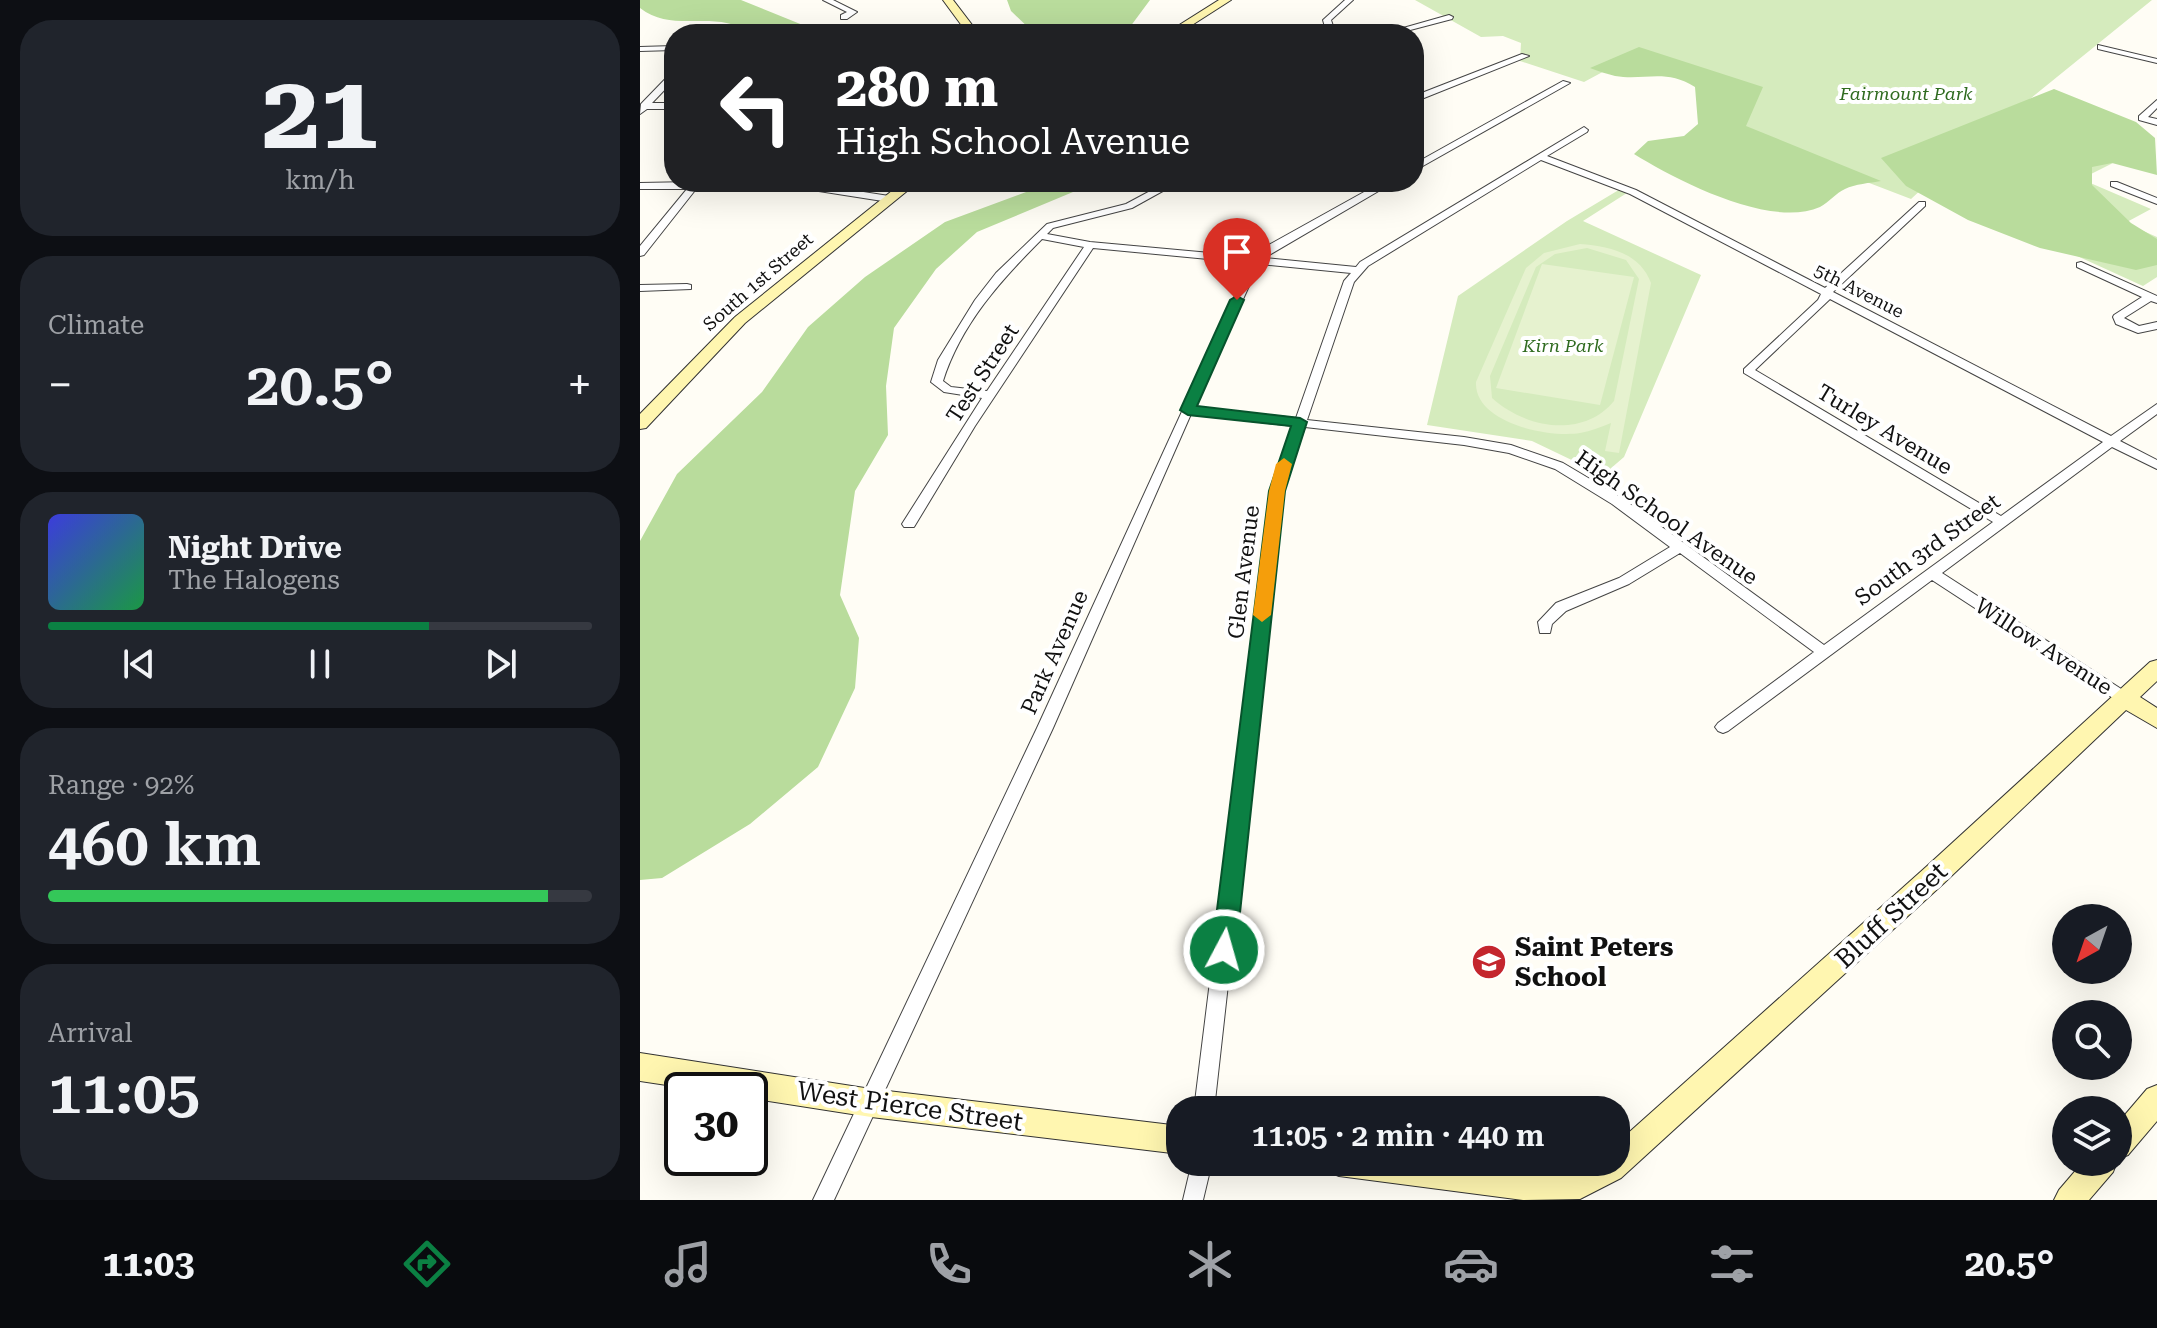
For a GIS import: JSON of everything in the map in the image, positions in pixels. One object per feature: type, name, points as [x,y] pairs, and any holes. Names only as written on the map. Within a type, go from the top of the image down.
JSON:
[{"type":"main road","points":[[948,0],[966,24]]},
{"type":"main road","points":[[1186,24],[1226,0]]},
{"type":"main road","name":"South 1st Street","points":[[640,424],[749,312],[898,192]]},
{"type":"main road","name":"Bluff Street","points":[[1630,1152],[2157,668]]},
{"type":"main road","name":"Willow Avenue","points":[[2124,698],[2157,719]]},
{"type":"main road","name":"West Pierce Street","points":[[640,1067],[871,1103],[1166,1138]]},
{"type":"main road","points":[[2132,1131],[2153,1111]]},
{"type":"main road","name":"Bluff Street","points":[[1449,1176],[1552,1189],[1580,1184],[1596,1176]]},
{"type":"main road","points":[[2069,1200],[2090,1176]]},
{"type":"street","points":[[827,0],[853,12],[844,17]]},
{"type":"street","points":[[1330,24],[1327,20],[1349,0]]},
{"type":"street","points":[[1423,24],[1449,17]]},
{"type":"street","points":[[2101,47],[2157,61]]},
{"type":"street","points":[[640,49],[664,48]]},
{"type":"street","points":[[1424,95],[1525,56]]},
{"type":"street","points":[[1424,162],[1566,83]]},
{"type":"street","points":[[642,108],[664,85]]},
{"type":"street","points":[[2157,103],[2142,118],[2157,122]]},
{"type":"street","points":[[642,108],[664,107]]},
{"type":"street","points":[[1041,236],[1090,245],[1356,270],[1584,130]]},
{"type":"street","name":"5th Avenue","points":[[1541,157],[1633,192],[2157,465]]},
{"type":"street","points":[[2114,184],[2157,201]]},
{"type":"street","points":[[640,186],[664,185]]},
{"type":"street","points":[[640,253],[690,192]]},
{"type":"street","points":[[855,192],[889,199]]},
{"type":"street","points":[[990,395],[941,387],[937,382],[938,373],[979,302],[1000,275],[1057,222],[1129,206],[1155,192]]},
{"type":"street","points":[[1257,260],[1271,248],[1371,192]]},
{"type":"street","points":[[1827,295],[1922,204]]},
{"type":"street","name":"Test Street","points":[[909,524],[1090,245]]},
{"type":"street","name":"Park Avenue","points":[[823,1200],[871,1103],[1257,260]]},
{"type":"street","points":[[2081,265],[2154,298]]},
{"type":"street","name":"Glen Avenue","points":[[1206,1096],[1277,491],[1349,281],[1356,270]]},
{"type":"street","points":[[640,288],[687,287]]},
{"type":"street","name":"Turley Avenue","points":[[1827,295],[1748,371],[2002,522]]},
{"type":"street","points":[[2154,298],[2118,317],[2120,322],[2138,330],[2148,331],[2157,325]]},
{"type":"street","name":"South 3rd Street","points":[[1723,727],[2157,408]]},
{"type":"street","name":"High School Avenue","points":[[1188,410],[1464,441],[1530,454],[1586,479],[1824,652]]},
{"type":"street","points":[[1545,629],[1551,615],[1561,607],[1624,581],[1680,547]]},
{"type":"street","name":"Willow Avenue","points":[[1931,573],[2124,698]]},
{"type":"street","points":[[1193,1200],[1199,1176]]},
{"type":"green space","points":[[640,0],[741,0],[800,24],[667,20],[640,8]]},
{"type":"green space","points":[[1007,0],[1150,0],[1132,24],[1025,24],[1011,11]]},
{"type":"green space","name":"Fairmount Park","points":[[1415,0],[2152,0],[2009,116],[2121,159],[2081,179],[2151,209],[2125,223],[2157,237],[2157,277],[2143,286],[1939,193],[1923,188],[1911,199],[1726,128],[1750,89],[1638,53],[1584,82],[1520,61],[1521,43],[1503,36],[1481,37]]},
{"type":"green space","points":[[1639,47],[1763,87],[1746,126],[1881,181],[1849,187],[1820,207],[1799,212],[1776,212],[1724,198],[1652,165],[1634,154],[1648,141],[1684,136],[1698,124],[1695,87],[1664,76],[1615,76],[1590,68]]},
{"type":"green space","points":[[2054,89],[2136,122],[2155,138],[2157,175],[2112,163],[2092,167],[2092,185],[2131,223],[2157,239],[2157,265],[2136,270],[2040,248],[1968,220],[1906,186],[1881,158]]},
{"type":"green space","name":"Kirn Park","points":[[1622,188],[1630,191],[1583,221],[1701,275],[1624,457],[1603,475],[1532,441],[1427,425],[1458,296],[1567,221]]},
{"type":"green space","points":[[1026,192],[1073,192],[977,232],[936,269],[894,328],[886,386],[888,435],[855,491],[840,595],[859,638],[855,688],[818,767],[750,824],[662,878],[640,880],[640,541],[677,474],[762,392],[808,327],[865,277],[945,222]]},
{"type":"green space","points":[[1580,244],[1612,249],[1631,258],[1651,283],[1619,453],[1605,451],[1611,423],[1580,433],[1533,430],[1500,417],[1487,408],[1479,396],[1476,382],[1526,268],[1544,253]],"holes":[[[1587,248],[1626,260],[1639,279],[1614,401],[1586,421],[1554,425],[1521,416],[1492,398],[1490,376],[1536,267],[1555,254]]]},
{"type":"green space","points":[[1542,264],[1634,277],[1600,405],[1496,388]]},
{"type":"slow traffic","points":[[1262,615],[1277,491],[1284,464]]},
{"type":"place","name":"Saint Peters School","points":[[1489,962]]},
{"type":"route","points":[[1224,950],[1277,491],[1300,422],[1188,410],[1237,300]]}]
